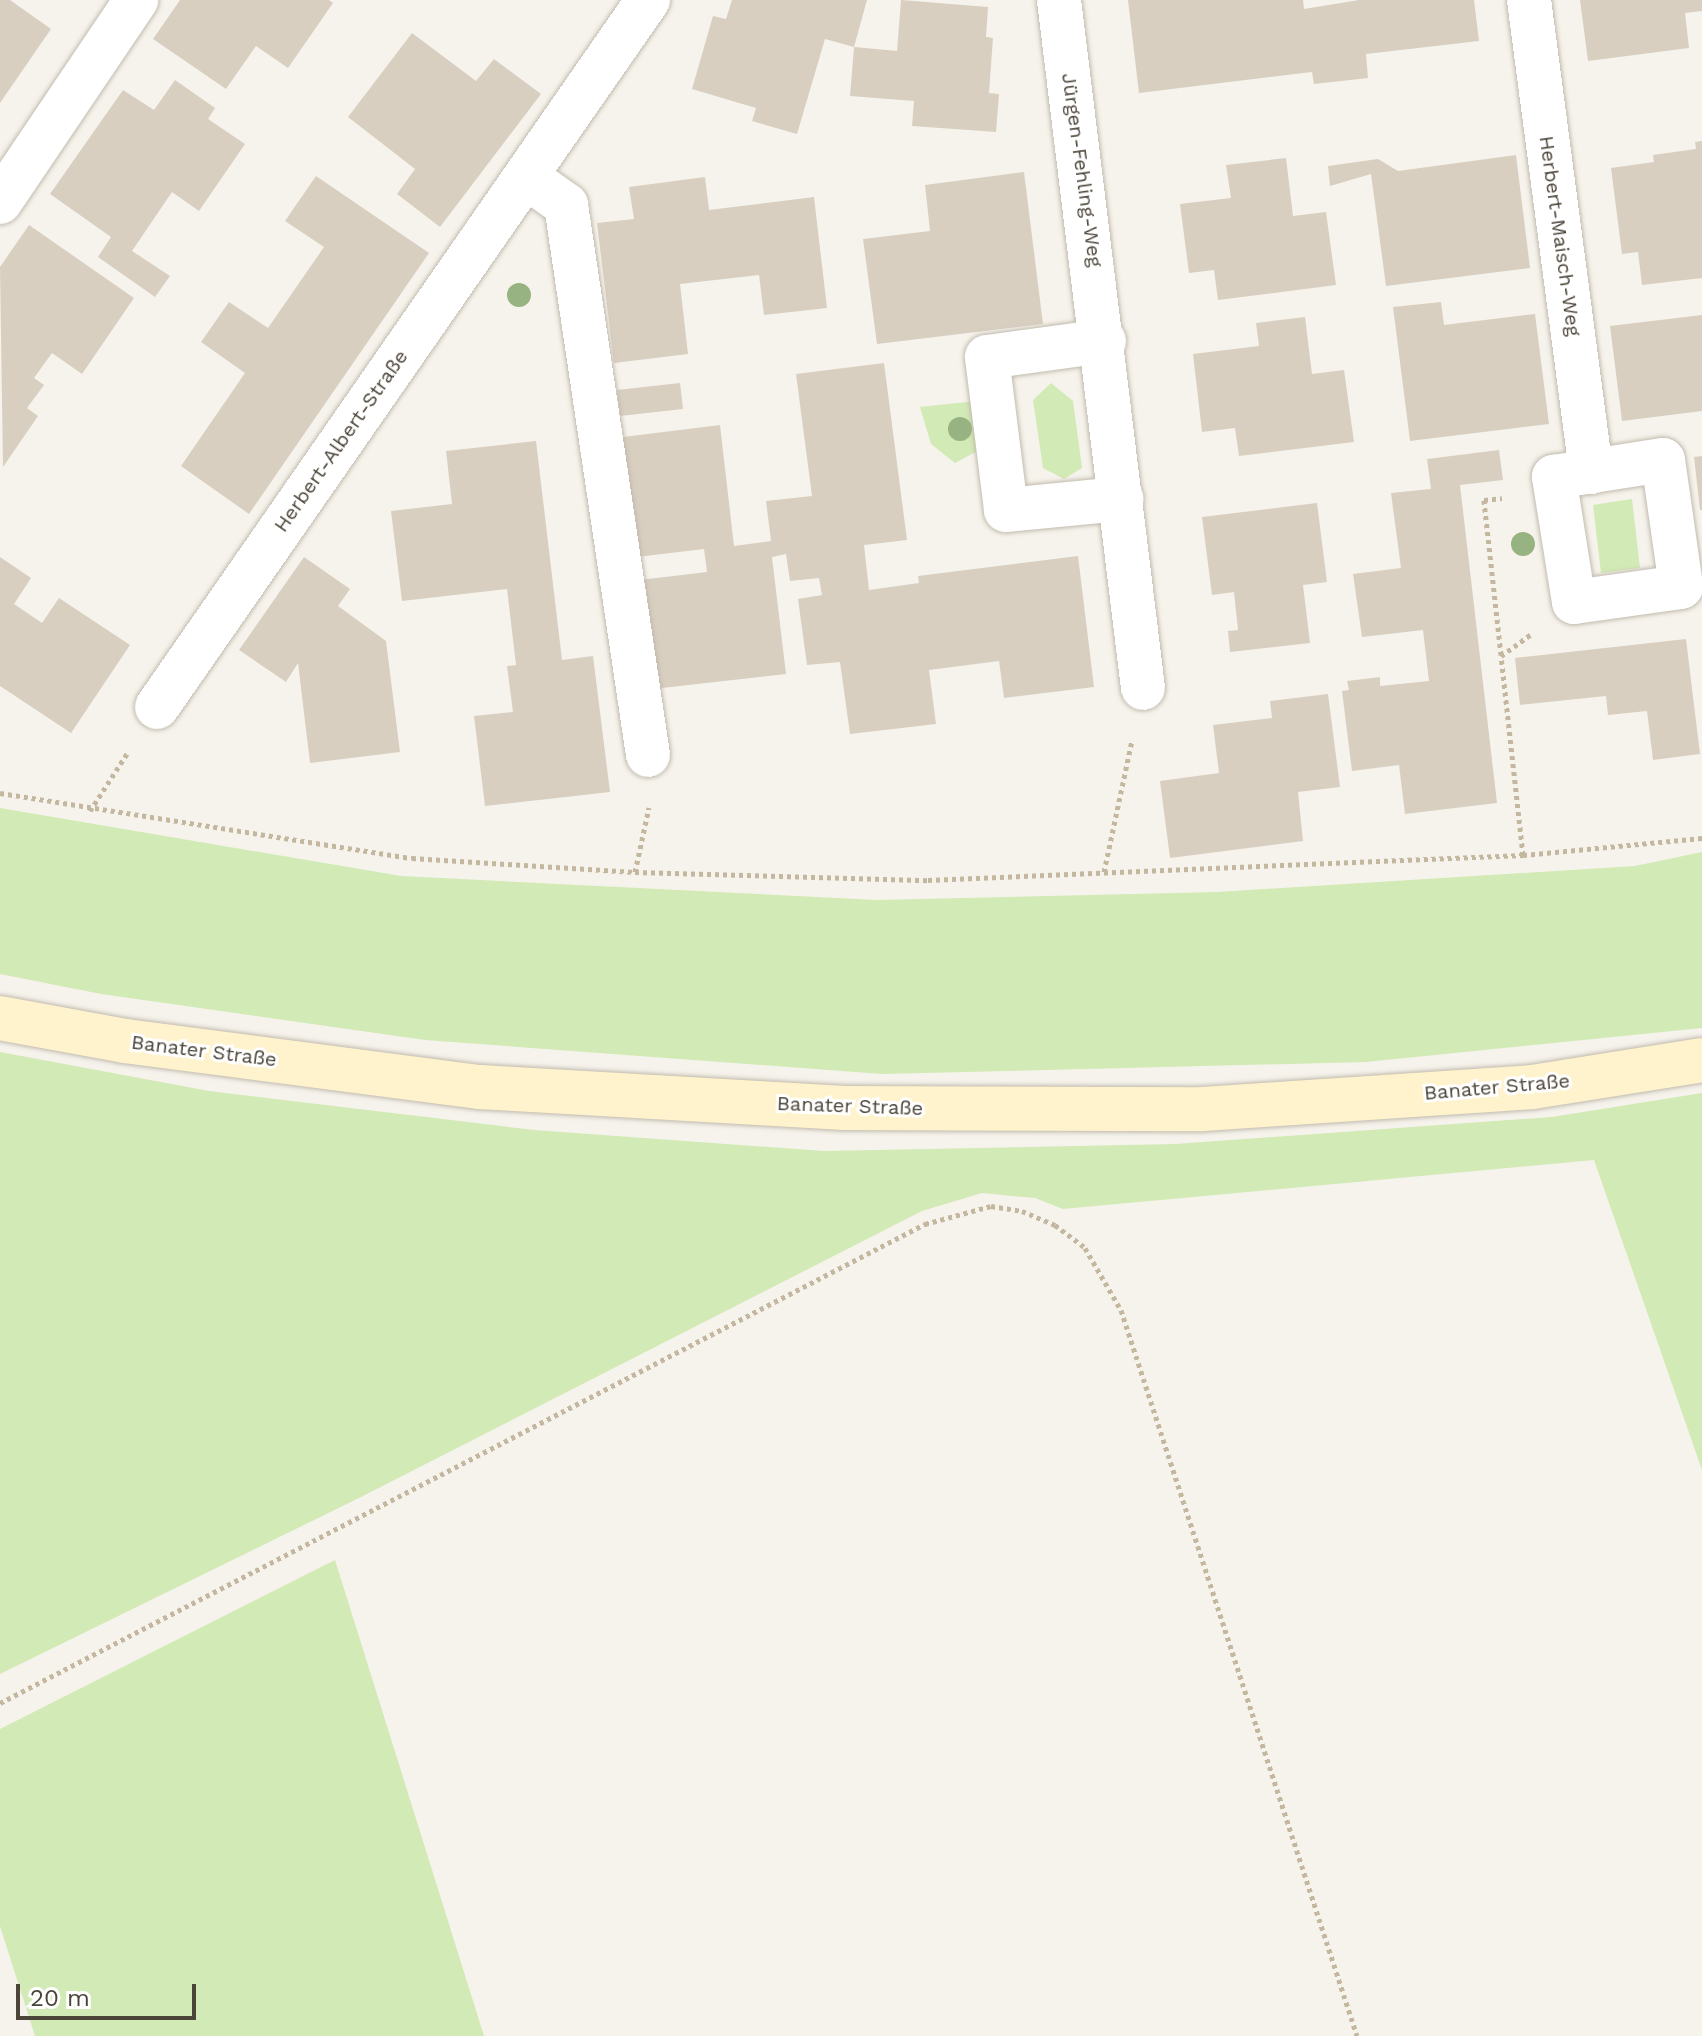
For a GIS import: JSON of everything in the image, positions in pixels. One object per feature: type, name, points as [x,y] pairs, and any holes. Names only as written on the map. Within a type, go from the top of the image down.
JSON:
[{"type":"main road","name":"Banater Straße","points":[[0,1018],[125,1041],[480,1087],[844,1108],[1203,1109],[1532,1087],[1702,1060]]},
{"type":"street","points":[[0,202],[136,0]]},
{"type":"street","name":"Herbert-Albert-Straße","points":[[157,707],[528,178],[648,0]]},
{"type":"street","name":"Jürgen-Fehling-Weg","points":[[1059,0],[1104,341],[1143,688]]},
{"type":"street","name":"Herbert-Maisch-Weg","points":[[1529,0],[1574,482],[1574,602]]},
{"type":"street","points":[[528,178],[566,205],[649,776]]},
{"type":"street","points":[[1104,341],[987,357],[1006,510],[1121,499]]},
{"type":"street","points":[[1574,482],[1663,460],[1681,587],[1574,602]]},
{"type":"path","points":[[1523,855],[1484,500],[1574,482]]},
{"type":"path","points":[[1501,656],[1574,602]]},
{"type":"path","points":[[1104,872],[1143,688]]},
{"type":"path","points":[[90,811],[157,707]]},
{"type":"path","points":[[635,872],[649,776]]},
{"type":"path","points":[[0,793],[90,811],[412,858],[635,872],[928,880],[1523,855],[1702,838]]},
{"type":"path","points":[[0,1703],[925,1224],[991,1206],[1022,1211],[1055,1225],[1085,1248],[1121,1310],[1357,2036]]},
{"type":"green space","points":[[1051,383],[1073,401],[1082,468],[1064,479],[1043,468],[1033,400]]},
{"type":"green space","points":[[985,400],[985,447],[955,463],[931,444],[920,407]]},
{"type":"green space","points":[[1632,499],[1640,568],[1601,573],[1593,505]]},
{"type":"green space","points":[[0,808],[401,876],[877,900],[1217,892],[1635,866],[1702,852],[1702,1028],[1366,1062],[882,1074],[425,1040],[101,994],[0,974]]},
{"type":"green space","points":[[0,1052],[209,1091],[534,1130],[824,1151],[1175,1144],[1552,1117],[1702,1093],[1702,1470],[1594,1160],[1063,1209],[1035,1198],[982,1193],[922,1211],[361,1497],[0,1674]]},
{"type":"green space","points":[[335,1560],[484,2036],[35,2036],[0,1926],[0,1729]]},
{"type":"building","points":[[0,0],[10,0],[51,29],[0,103]]},
{"type":"building","points":[[180,0],[329,0],[333,3],[288,68],[256,46],[226,89],[153,39]]},
{"type":"building","points":[[732,0],[867,0],[854,47],[825,39],[797,134],[752,121],[756,108],[692,89],[713,16],[726,19]]},
{"type":"building","points":[[901,0],[988,7],[986,37],[993,38],[989,93],[999,94],[996,132],[912,126],[914,101],[850,96],[854,47],[897,51]]},
{"type":"building","points":[[1128,0],[1303,0],[1304,9],[1359,0],[1474,0],[1479,41],[1366,54],[1368,78],[1314,84],[1312,72],[1139,93]]},
{"type":"building","points":[[1580,0],[1702,0],[1702,11],[1685,13],[1689,48],[1588,61]]},
{"type":"building","points":[[412,33],[476,81],[494,59],[541,94],[440,227],[397,194],[415,169],[348,117]]},
{"type":"building","points":[[175,80],[215,108],[208,119],[245,144],[199,211],[172,192],[132,251],[170,276],[155,297],[98,257],[111,237],[50,194],[123,90],[154,110]]},
{"type":"building","points":[[1702,141],[1702,278],[1642,285],[1638,252],[1622,254],[1611,168],[1654,162],[1653,155],[1696,149],[1695,142]]},
{"type":"building","points":[[1516,155],[1530,268],[1386,286],[1371,174],[1330,186],[1328,166],[1378,159],[1398,171]]},
{"type":"building","points":[[1286,158],[1293,216],[1326,212],[1336,285],[1218,300],[1214,270],[1189,273],[1180,204],[1231,198],[1226,165]]},
{"type":"building","points":[[1024,172],[1043,324],[877,344],[863,239],[930,231],[925,185]]},
{"type":"building","points":[[316,176],[429,253],[249,514],[181,466],[245,373],[201,342],[229,302],[268,328],[324,247],[285,221]]},
{"type":"building","points":[[705,177],[709,210],[814,197],[827,308],[764,315],[759,275],[680,284],[688,354],[614,363],[597,223],[634,219],[629,187]]},
{"type":"building","points":[[29,225],[134,298],[82,374],[52,353],[34,378],[44,385],[27,408],[38,416],[3,467],[0,267]]},
{"type":"building","points":[[1441,302],[1444,325],[1535,314],[1549,424],[1410,441],[1393,307]]},
{"type":"building","points":[[1702,315],[1702,411],[1622,421],[1610,326]]},
{"type":"building","points":[[1305,317],[1312,374],[1344,370],[1354,442],[1239,456],[1235,428],[1202,432],[1193,354],[1259,346],[1256,323]]},
{"type":"building","points":[[884,363],[907,540],[864,545],[869,590],[919,583],[918,576],[1078,556],[1094,687],[1004,698],[999,661],[929,670],[936,724],[850,734],[840,662],[807,665],[798,599],[822,595],[819,578],[790,581],[786,554],[772,557],[786,674],[653,689],[640,580],[707,572],[704,549],[637,557],[623,437],[720,425],[734,546],[771,541],[766,501],[812,496],[796,374]]},
{"type":"building","points":[[680,383],[683,409],[620,416],[617,390]]},
{"type":"building","points":[[536,441],[562,660],[593,656],[610,792],[485,806],[474,716],[513,712],[507,666],[516,665],[507,589],[402,601],[391,511],[452,504],[446,451]]},
{"type":"building","points":[[1499,450],[1503,480],[1460,485],[1497,803],[1405,814],[1399,765],[1352,771],[1342,691],[1349,690],[1347,681],[1380,677],[1380,686],[1429,681],[1423,630],[1362,637],[1353,574],[1401,568],[1391,493],[1431,489],[1427,459]]},
{"type":"building","points":[[1702,456],[1702,510],[1700,510],[1694,457]]},
{"type":"building","points":[[1317,503],[1327,582],[1303,585],[1310,643],[1230,652],[1228,631],[1238,630],[1234,592],[1212,595],[1202,517]]},
{"type":"building","points":[[0,557],[31,578],[14,604],[42,623],[59,598],[130,645],[71,733],[0,686]]},
{"type":"building","points":[[304,557],[350,589],[338,606],[386,641],[400,752],[310,763],[298,663],[286,682],[239,650]]},
{"type":"building","points":[[1686,639],[1700,754],[1653,760],[1647,711],[1608,715],[1606,696],[1520,705],[1515,658]]},
{"type":"building","points":[[1328,694],[1340,787],[1298,792],[1303,841],[1170,858],[1160,781],[1219,773],[1213,725],[1272,718],[1270,701]]}]
